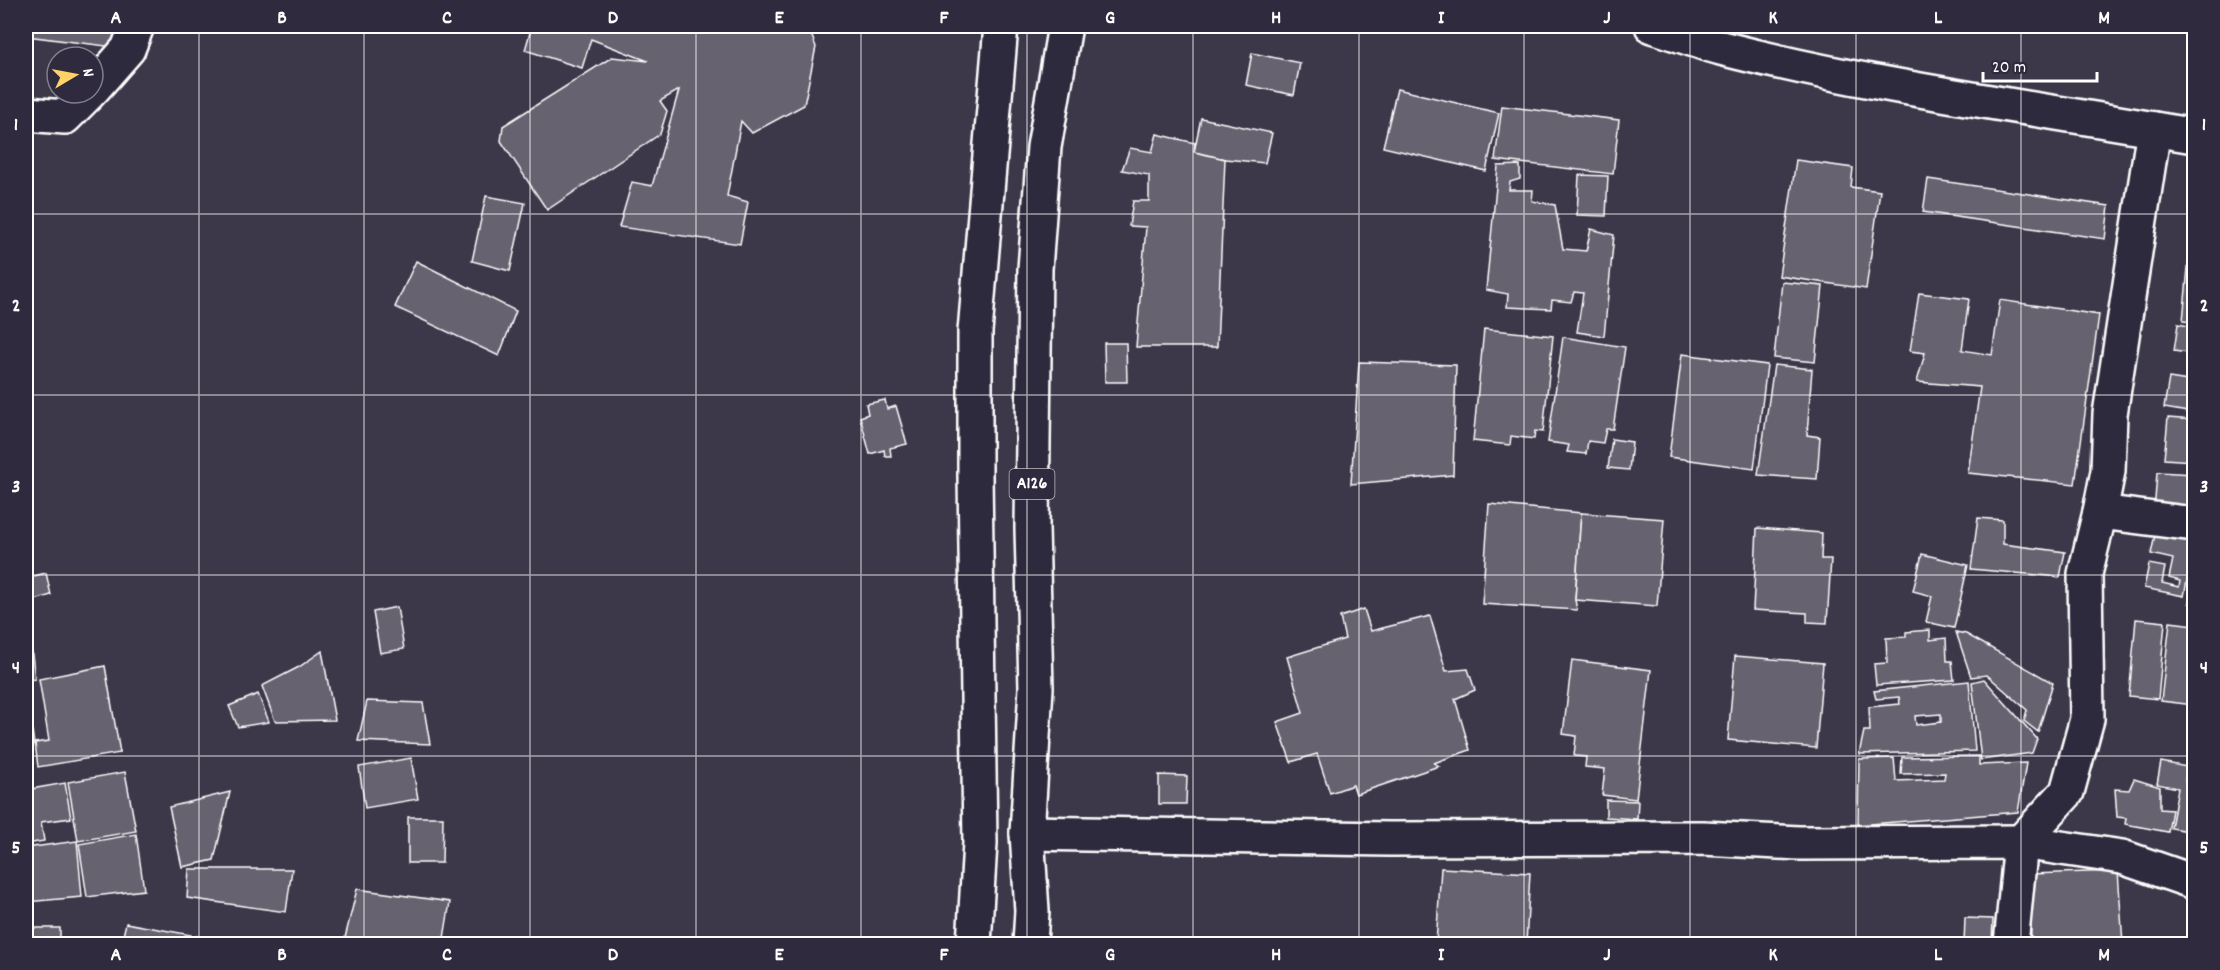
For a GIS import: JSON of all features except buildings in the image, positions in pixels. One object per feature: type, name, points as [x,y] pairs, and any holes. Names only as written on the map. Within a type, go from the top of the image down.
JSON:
[{"type":"main road","points":[[105,75],[128,49],[137,26]]},
{"type":"main road","points":[[974,945],[980,843],[975,332],[1001,26]]},
{"type":"main road","name":"A126","points":[[1030,945],[1032,911],[1027,832],[1036,688],[1032,528],[1035,269],[1044,147],[1065,26]]},
{"type":"main road","points":[[1652,26],[1720,48],[1832,74],[2194,136]]},
{"type":"main road","points":[[26,114],[65,117],[77,105]]},
{"type":"main road","points":[[2011,945],[2021,842],[2067,792],[2087,719],[2085,574],[2108,471],[2110,414],[2154,129]]},
{"type":"main road","points":[[2100,512],[2194,524]]},
{"type":"main road","points":[[1027,832],[1389,839],[1703,838],[1798,843],[2021,842],[2122,857],[2194,882]]}]
